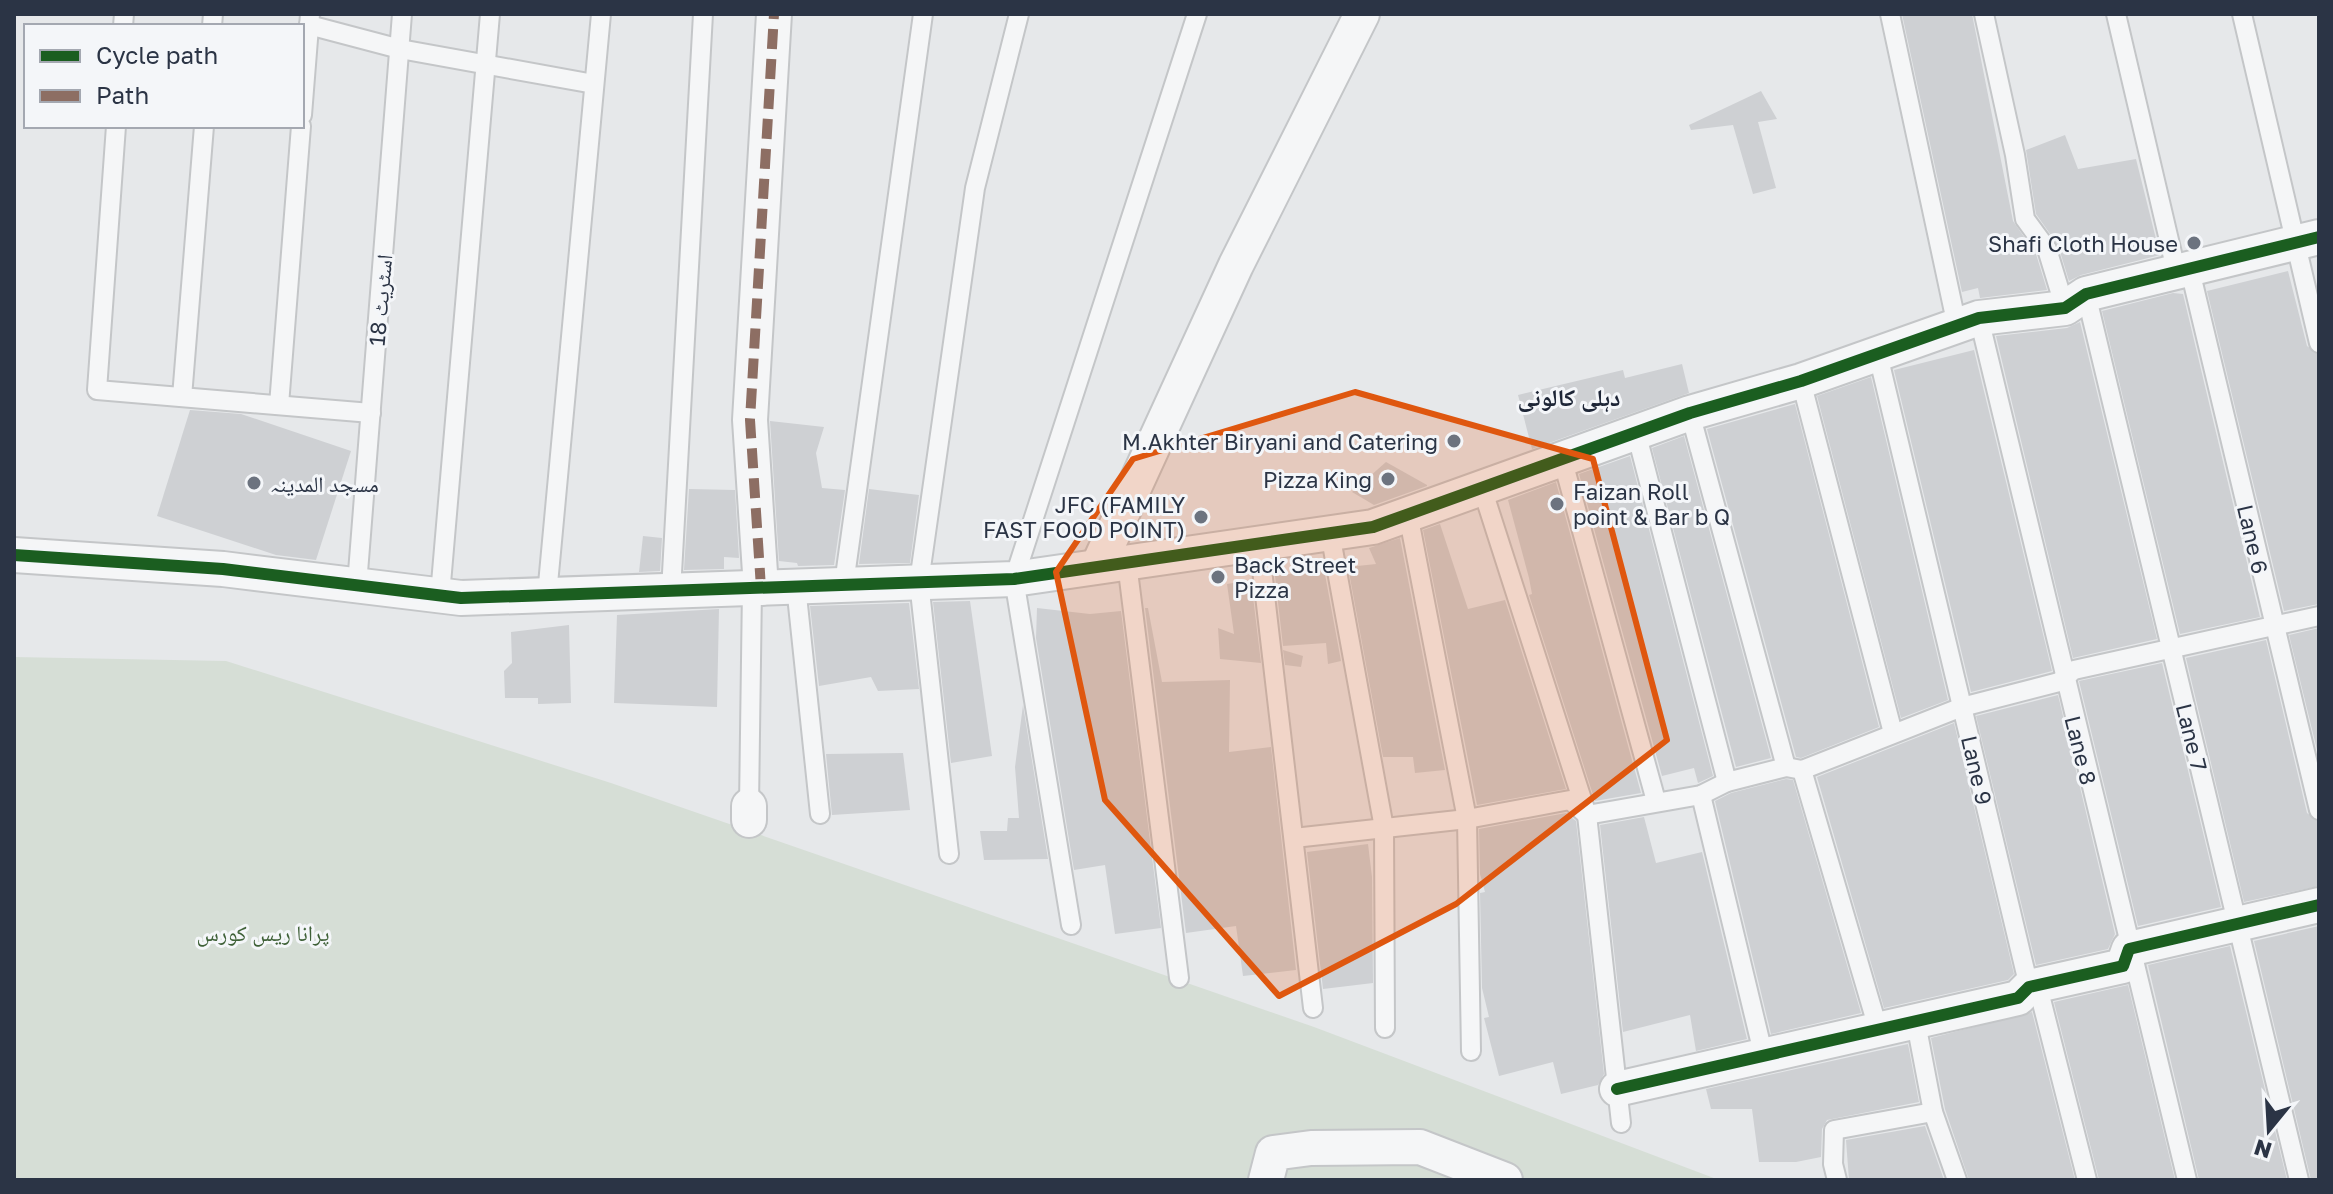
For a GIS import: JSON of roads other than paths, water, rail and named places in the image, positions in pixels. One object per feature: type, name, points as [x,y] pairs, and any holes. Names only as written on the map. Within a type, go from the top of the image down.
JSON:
[{"type":"street","points":[[756,588],[750,420],[774,14]]},
{"type":"street","points":[[1113,564],[1236,265],[1362,14]]},
{"type":"street","points":[[14,555],[223,569],[461,598],[1014,579],[1373,527],[1690,413],[1801,381],[1968,322],[2076,301],[2182,268],[2307,240]]},
{"type":"street","points":[[1617,1089],[2018,998],[2029,987],[2123,966],[2129,949],[2319,905]]},
{"type":"street","points":[[1266,1180],[1273,1153],[1306,1164],[1420,1147],[1505,1180]]},
{"type":"lane","name":"اسٹریٹ 18","points":[[357,585],[402,14]]},
{"type":"lane","points":[[440,595],[490,14]]},
{"type":"lane","points":[[547,595],[601,14]]},
{"type":"lane","points":[[671,591],[703,14]]},
{"type":"lane","points":[[844,584],[923,14]]},
{"type":"lane","points":[[949,854],[919,582],[975,188],[1019,14]]},
{"type":"lane","points":[[1071,925],[1014,579],[1197,14]]},
{"type":"lane","name":"Lane 8","points":[[1890,14],[1968,322],[2067,676],[2067,691],[2187,1180]]},
{"type":"lane","name":"Lane 7","points":[[1984,14],[2015,155],[2025,219],[2047,249],[2076,301],[2171,648],[2299,1180]]},
{"type":"lane","name":"Lane 6","points":[[2116,14],[2319,810]]},
{"type":"lane","points":[[2242,14],[2307,240],[2319,343]]},
{"type":"lane","points":[[304,91],[310,19],[400,49],[594,84]]},
{"type":"lane","points":[[116,128],[97,390],[371,413]]},
{"type":"lane","points":[[182,397],[204,128]]},
{"type":"lane","points":[[279,405],[301,128]]},
{"type":"lane","name":"Lane 9","points":[[1878,355],[2029,987],[2041,999],[2087,1180]]},
{"type":"lane","points":[[1801,381],[1893,733]]},
{"type":"lane","points":[[1690,413],[1794,769],[1879,1032]]},
{"type":"lane","points":[[1636,432],[1727,782]]},
{"type":"lane","points":[[1562,458],[1656,801]]},
{"type":"lane","points":[[1482,488],[1587,815],[1621,1123]]},
{"type":"lane","points":[[1408,514],[1467,819],[1471,1051]]},
{"type":"lane","points":[[1330,533],[1384,828],[1385,1028]]},
{"type":"lane","points":[[1259,544],[1313,1008]]},
{"type":"lane","points":[[1113,564],[1179,978]]},
{"type":"lane","points":[[796,586],[820,814]]},
{"type":"lane","points":[[749,813],[756,588]]},
{"type":"lane","points":[[1587,815],[1701,795],[1727,782],[1794,769],[1962,707],[2059,682],[2074,670],[2319,616]]},
{"type":"lane","points":[[1701,795],[1764,1057]]},
{"type":"lane","points":[[1294,838],[1467,819],[1570,800],[1587,815]]},
{"type":"lane","points":[[1916,1023],[1933,1112],[1957,1180]]},
{"type":"lane","points":[[1837,1180],[1832,1151],[1834,1130],[1933,1112]]},
{"type":"place","name":"Shafi Cloth House","points":[[2194,243]]},
{"type":"place","name":"M.Akhter Biryani and Catering","points":[[1454,441]]},
{"type":"place","name":"Pizza King","points":[[1388,479]]},
{"type":"place","name":"مسجد المدینہ","points":[[254,483]]},
{"type":"place","name":"Faizan Roll point & Bar b Q","points":[[1557,504]]},
{"type":"place","name":"JFC (FAMILY FAST FOOD POINT)","points":[[1201,517]]},
{"type":"place","name":"Back Street Pizza","points":[[1218,577]]},
{"type":"district","name":"دہلی کالونی","points":[[1569,396]]},
{"type":"park label","name":"پرانا ریس کورس","points":[[263,932]]}]
